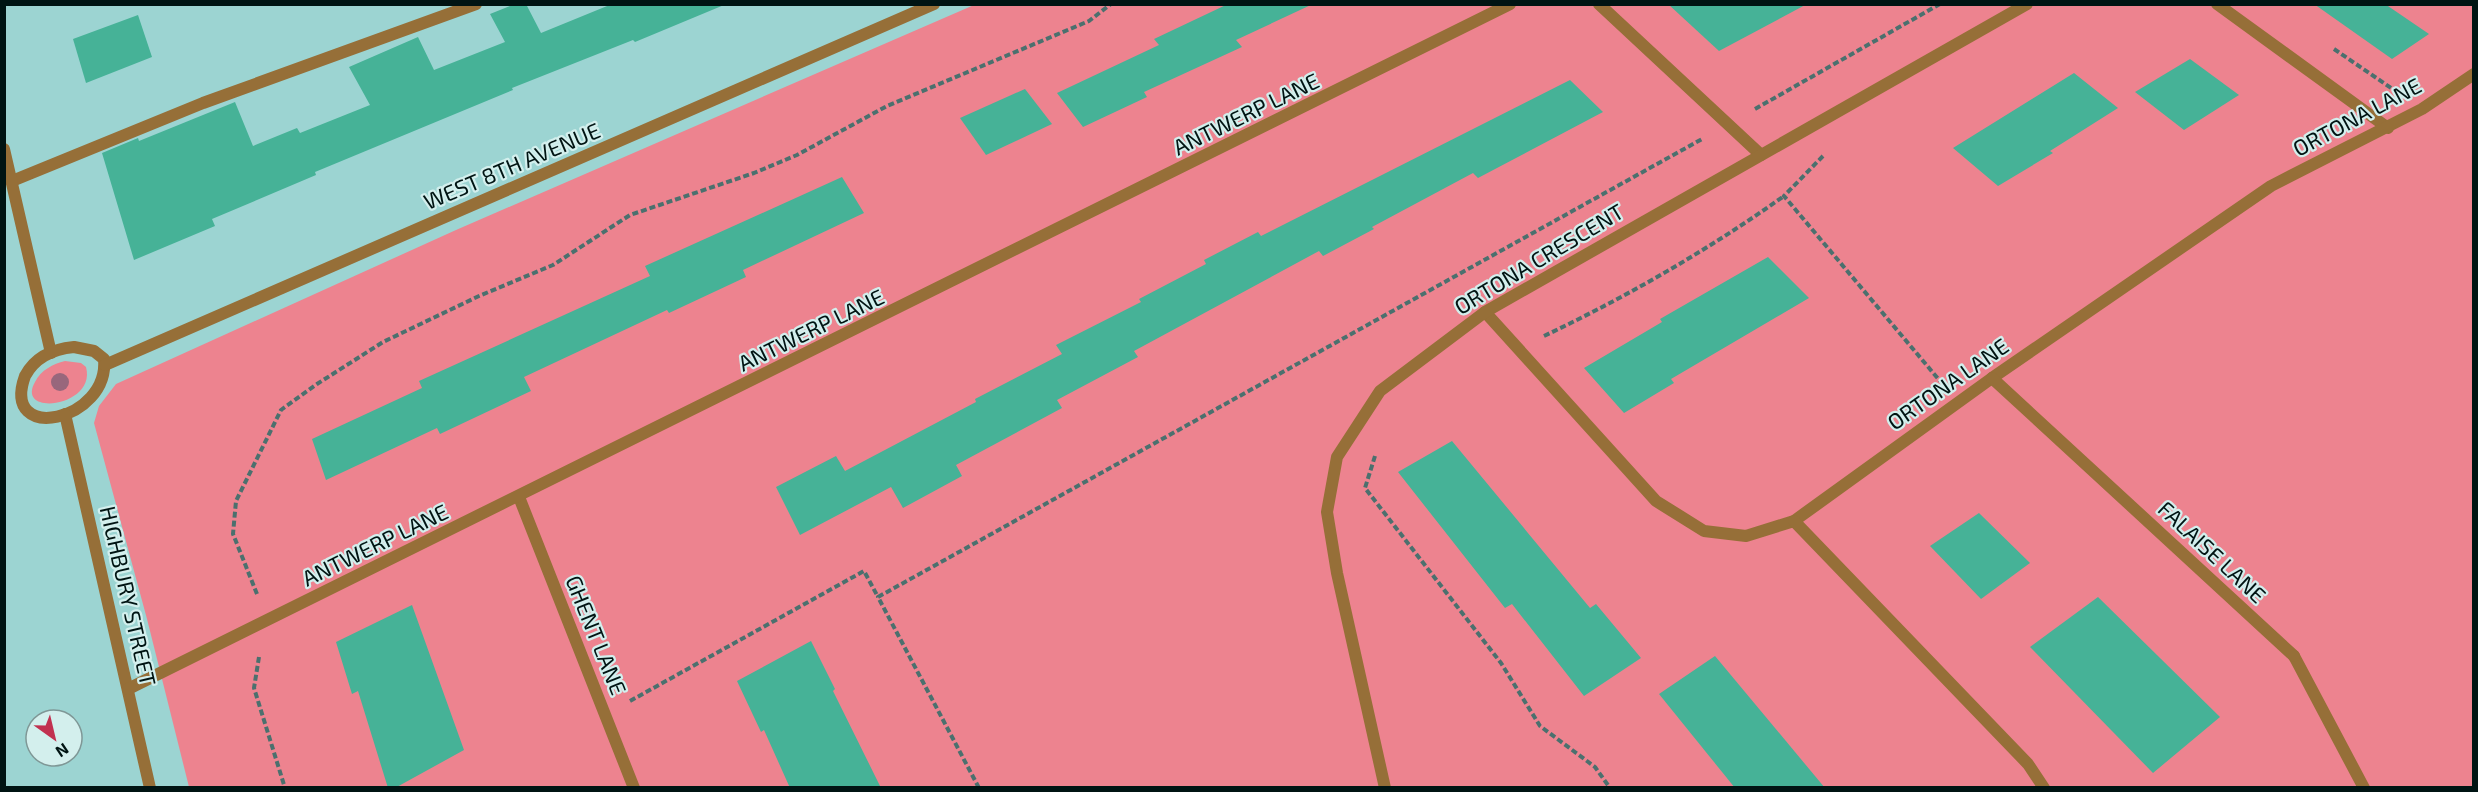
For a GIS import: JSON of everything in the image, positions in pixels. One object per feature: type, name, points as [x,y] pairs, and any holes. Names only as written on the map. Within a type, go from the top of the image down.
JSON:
[{"type":"street","points":[[12,181],[203,103],[476,4]]},
{"type":"street","name":"WEST 8TH AVENUE","points":[[105,365],[934,4]]},
{"type":"street","name":"ANTWERP LANE","points":[[128,689],[1509,4]]},
{"type":"street","points":[[1599,4],[1761,155]]},
{"type":"street","name":"ORTONA CRESCENT","points":[[1385,788],[1337,573],[1327,512],[1338,457],[1380,391],[1485,312],[2027,4]]},
{"type":"street","points":[[2217,4],[2388,128]]},
{"type":"street","name":"ORTONA LANE","points":[[1485,312],[1656,501],[1704,531],[1746,536],[1794,521],[1992,378],[2271,186],[2388,128],[2422,109],[2474,74]]},
{"type":"street","points":[[4,149],[51,353]]},
{"type":"street","points":[[74,346],[87,347],[98,351],[105,365],[103,381],[95,393],[84,403],[65,414],[54,418],[39,419],[26,417],[17,410],[13,401],[14,389],[20,377],[30,366],[51,353],[74,346]]},
{"type":"street","name":"FALAISE LANE","points":[[1992,378],[2294,656],[2364,788]]},
{"type":"street","name":"HIGHBURY STREET","points":[[65,414],[150,788]]},
{"type":"street","name":"GHENT LANE","points":[[519,497],[634,788]]},
{"type":"street","points":[[1794,521],[2028,764],[2044,788]]},
{"type":"path","points":[[285,788],[254,688],[264,621],[255,588],[233,534],[236,501],[281,410],[383,342],[479,296],[553,265],[630,215],[754,173],[797,155],[887,106],[1089,21],[1111,4]]},
{"type":"path","points":[[878,597],[1728,125],[1940,4]]},
{"type":"path","points":[[2327,44],[2422,109]]},
{"type":"path","points":[[1515,345],[1541,338],[1602,309],[1745,225],[1784,196],[1835,144],[1822,122]]},
{"type":"path","points":[[1784,196],[1958,402]]},
{"type":"path","points":[[1377,449],[1365,488],[1501,663],[1540,726],[1595,767],[1610,788]]},
{"type":"path","points":[[605,714],[864,572],[979,788]]},
{"type":"shaded area","points":[[974,5],[2473,5],[2473,787],[189,787],[94,423],[99,406],[116,384],[456,230]]},
{"type":"shaded area","points":[[65,361],[81,363],[86,367],[86,381],[80,391],[69,399],[57,403],[36,400],[32,393],[35,382],[48,368]]},
{"type":"building","points":[[515,4],[526,4],[541,33],[612,4],[724,5],[635,42],[633,40],[512,88],[513,90],[315,172],[316,175],[212,219],[215,226],[134,260],[102,153],[138,138],[139,141],[235,102],[253,146],[297,128],[300,133],[370,105],[349,67],[418,37],[434,70],[505,42],[490,14]]},
{"type":"building","points":[[1228,4],[1313,4],[1236,40],[1242,47],[1144,92],[1147,97],[1083,127],[1057,93],[1159,45],[1154,39]]},
{"type":"building","points":[[1668,4],[1807,4],[1719,51]]},
{"type":"building","points":[[2314,4],[2385,4],[2429,34],[2392,59]]},
{"type":"building","points":[[138,15],[152,57],[86,83],[73,39]]},
{"type":"building","points":[[2190,59],[2239,95],[2184,130],[2135,92]]},
{"type":"building","points":[[2074,73],[2118,108],[2050,151],[2053,153],[1998,186],[1953,148]]},
{"type":"building","points":[[1570,80],[1603,112],[1478,178],[1473,173],[1323,256],[1319,251],[1134,351],[1138,357],[1057,400],[1062,408],[956,465],[962,476],[903,508],[891,487],[800,535],[776,487],[836,456],[845,471],[1062,354],[1056,345],[1141,302],[1139,299],[1206,264],[1204,260],[1258,232],[1261,236]]},
{"type":"building","points":[[1025,89],[1052,124],[986,155],[960,118]]},
{"type":"building","points":[[842,177],[864,213],[743,270],[746,277],[669,313],[667,310],[524,377],[531,391],[440,434],[437,428],[326,480],[312,439],[422,388],[419,381],[650,276],[645,266]]},
{"type":"building","points":[[1768,257],[1809,298],[1671,379],[1674,383],[1624,413],[1584,368],[1662,322],[1660,319]]},
{"type":"building","points":[[1452,441],[1590,608],[1596,604],[1641,658],[1584,696],[1512,604],[1505,608],[1398,472]]},
{"type":"building","points":[[1979,513],[2030,563],[1981,599],[1930,546]]},
{"type":"building","points":[[2098,597],[2220,717],[2153,773],[2030,647]]},
{"type":"building","points":[[412,605],[464,750],[395,788],[388,788],[358,691],[352,694],[336,642]]},
{"type":"building","points":[[811,641],[881,788],[790,788],[764,730],[761,732],[737,681]]},
{"type":"building","points":[[1715,656],[1825,788],[1735,788],[1659,694]]}]
